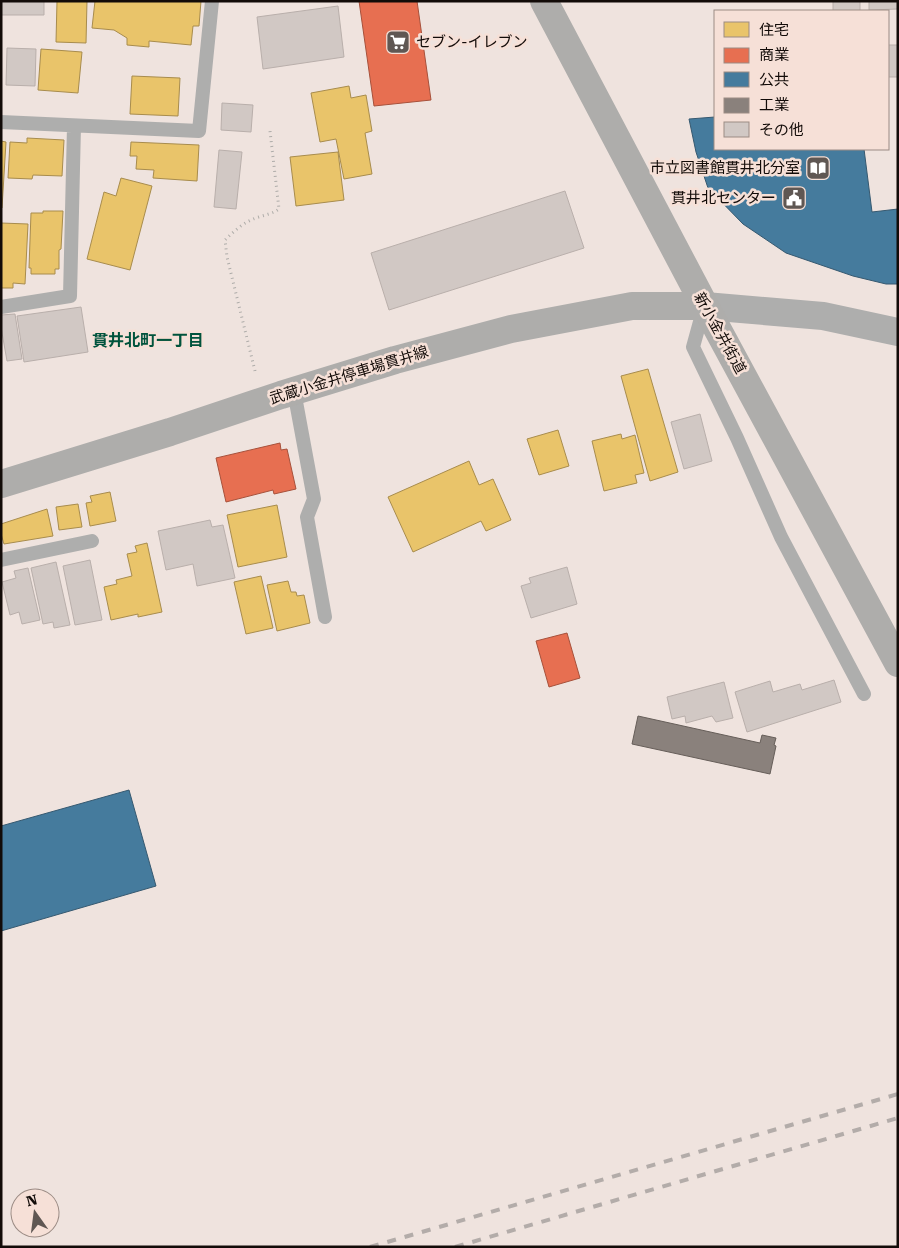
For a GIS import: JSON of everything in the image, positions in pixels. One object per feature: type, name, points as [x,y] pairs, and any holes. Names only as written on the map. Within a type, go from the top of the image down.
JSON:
[{"type":"main road","name":"新小金井街道","points":[[544,1],[704,306],[898,663]]},
{"type":"main road","name":"武蔵小金井停車場貫井線","points":[[1,484],[170,432],[294,390],[395,360],[511,329],[632,306],[704,306]]},
{"type":"street","points":[[704,306],[823,316],[898,332]]},
{"type":"lane","points":[[1,122],[199,131],[212,1]]},
{"type":"lane","points":[[1,307],[70,296],[74,126]]},
{"type":"lane","points":[[704,306],[693,347],[737,438],[781,537],[864,694]]},
{"type":"lane","points":[[294,390],[314,499],[307,517],[325,617]]},
{"type":"lane","points":[[1,560],[92,541]]},
{"type":"path","points":[[262,401],[227,257],[225,240],[236,229],[248,222],[272,214],[279,209],[270,131]]},
{"type":"building: 住宅","points":[[57,1],[87,1],[86,43],[56,42]]},
{"type":"building: 住宅","points":[[95,1],[201,1],[199,26],[193,26],[191,45],[149,41],[149,47],[127,45],[127,38],[114,30],[92,28]]},
{"type":"building: 住宅","points":[[41,49],[82,52],[78,93],[38,90]]},
{"type":"building: 住宅","points":[[132,76],[180,78],[178,116],[130,114]]},
{"type":"building: 住宅","points":[[349,86],[351,98],[366,95],[372,131],[365,133],[372,174],[344,179],[336,139],[320,142],[311,93]]},
{"type":"building: 住宅","points":[[27,138],[64,140],[62,176],[33,175],[32,179],[8,178],[10,142],[27,143]]},
{"type":"building: 住宅","points":[[1,141],[6,142],[2,208],[1,208]]},
{"type":"building: 住宅","points":[[131,142],[199,145],[197,181],[153,178],[154,170],[136,169],[137,156],[130,156]]},
{"type":"building: 住宅","points":[[338,152],[344,200],[296,206],[290,157]]},
{"type":"building: 住宅","points":[[121,178],[152,186],[130,270],[87,259],[104,192],[116,196]]},
{"type":"building: 住宅","points":[[43,211],[63,211],[59,269],[55,269],[55,274],[31,274],[31,268],[29,268],[31,213],[43,213]]},
{"type":"building: 住宅","points":[[1,223],[28,224],[25,284],[13,283],[13,288],[1,288]]},
{"type":"building: 住宅","points":[[648,369],[678,472],[650,481],[621,376]]},
{"type":"building: 住宅","points":[[558,430],[569,466],[539,475],[527,439]]},
{"type":"building: 住宅","points":[[621,434],[622,439],[635,435],[644,473],[635,475],[637,483],[604,491],[592,441]]},
{"type":"building: 住宅","points":[[469,461],[479,485],[493,479],[511,520],[486,531],[481,521],[413,552],[388,497]]},
{"type":"building: 住宅","points":[[110,492],[116,521],[90,526],[86,503],[92,502],[90,496]]},
{"type":"building: 住宅","points":[[78,504],[82,527],[59,530],[56,507]]},
{"type":"building: 住宅","points":[[277,505],[287,557],[238,567],[227,515]]},
{"type":"building: 住宅","points":[[47,509],[53,536],[4,544],[1,524]]},
{"type":"building: 住宅","points":[[147,543],[162,612],[138,617],[138,614],[111,620],[104,587],[117,584],[116,580],[132,576],[127,554],[137,552],[135,546]]},
{"type":"building: 住宅","points":[[261,576],[273,628],[246,634],[234,582]]},
{"type":"building: 住宅","points":[[288,581],[291,592],[296,592],[297,596],[304,595],[310,623],[277,631],[267,585]]},
{"type":"building: 商業","points":[[359,1],[417,1],[431,100],[374,106]]},
{"type":"building: 商業","points":[[280,443],[281,450],[287,449],[296,489],[274,494],[273,490],[226,502],[216,458]]},
{"type":"building: 商業","points":[[567,633],[580,678],[549,687],[536,641]]},
{"type":"building: 公共","name":"貫井北センター","points":[[714,117],[714,150],[864,150],[872,212],[898,209],[898,284],[886,284],[853,276],[786,253],[743,224],[708,188],[696,152],[689,119]]},
{"type":"building: 公共","points":[[129,790],[156,886],[1,931],[1,826]]},
{"type":"building: 工業","points":[[638,716],[760,743],[762,735],[776,738],[770,774],[632,744]]},
{"type":"building: その他","points":[[1,1],[44,1],[44,15],[1,15]]},
{"type":"building: その他","points":[[833,1],[860,1],[860,10],[833,10]]},
{"type":"building: その他","points":[[869,1],[898,1],[898,9],[869,10]]},
{"type":"building: その他","points":[[338,6],[344,57],[263,69],[257,17]]},
{"type":"building: その他","points":[[889,45],[898,45],[898,77],[889,77]]},
{"type":"building: その他","points":[[7,48],[36,49],[35,86],[6,85]]},
{"type":"building: その他","points":[[222,103],[253,105],[251,132],[221,130]]},
{"type":"building: その他","points":[[219,150],[242,152],[236,209],[214,207]]},
{"type":"building: その他","points":[[565,191],[584,248],[389,310],[371,253]]},
{"type":"building: その他","points":[[81,307],[88,352],[24,362],[17,316]]},
{"type":"building: その他","points":[[15,314],[22,359],[7,361],[1,327],[1,315]]},
{"type":"building: その他","points":[[700,414],[712,461],[684,469],[671,422]]},
{"type":"building: その他","points":[[210,520],[212,527],[223,525],[235,578],[197,586],[193,564],[166,570],[158,531]]},
{"type":"building: その他","points":[[90,560],[102,620],[75,625],[63,566]]},
{"type":"building: その他","points":[[56,562],[70,625],[54,628],[53,622],[43,624],[31,568]]},
{"type":"building: その他","points":[[567,567],[577,604],[531,618],[521,586],[531,583],[529,578]]},
{"type":"building: その他","points":[[28,568],[40,620],[22,624],[19,612],[10,615],[2,582],[16,578],[14,571]]},
{"type":"building: その他","points":[[834,680],[841,702],[747,732],[735,692],[770,681],[773,692],[800,684],[802,690]]},
{"type":"building: その他","points":[[724,682],[733,718],[716,722],[712,716],[686,723],[685,716],[672,719],[667,697]]},
{"type":"railway","points":[[370,1247],[898,1094]]},
{"type":"railway","points":[[455,1247],[898,1118]]},
{"type":"place","name":"セブン-イレブン","points":[[398,42]]},
{"type":"place","name":"市立図書館貫井北分室","points":[[818,168]]},
{"type":"place","name":"貫井北センター","points":[[794,198]]},
{"type":"district","name":"貫井北町一丁目","points":[[148,340]]}]
